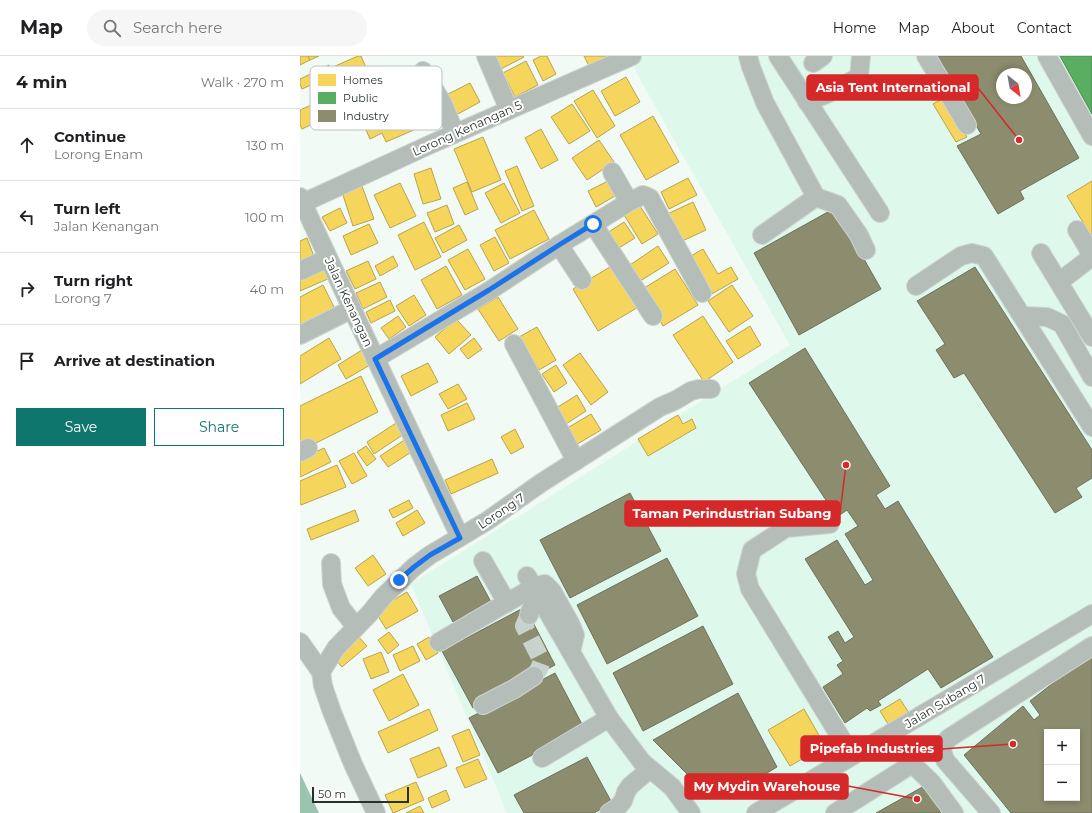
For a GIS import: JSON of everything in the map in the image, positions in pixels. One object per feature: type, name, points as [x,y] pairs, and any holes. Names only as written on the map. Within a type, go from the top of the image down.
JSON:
[{"type":"street","points":[[486,56],[510,110]]},
{"type":"street","name":"Lorong Kenangan 5","points":[[302,200],[632,56]]},
{"type":"street","points":[[748,56],[766,103],[816,197],[838,205],[859,235],[866,250]]},
{"type":"street","points":[[778,56],[880,213]]},
{"type":"street","points":[[807,102],[827,94],[859,76],[861,56]]},
{"type":"street","points":[[926,56],[967,125]]},
{"type":"street","points":[[1047,56],[1092,136]]},
{"type":"street","points":[[442,102],[455,133]]},
{"type":"street","points":[[612,172],[636,198]]},
{"type":"street","points":[[762,235],[816,197]]},
{"type":"street","points":[[375,359],[636,198],[650,198],[702,293]]},
{"type":"street","name":"Jalan Kenangan","points":[[302,200],[375,359],[460,538]]},
{"type":"street","points":[[593,224],[653,316]]},
{"type":"street","points":[[1059,282],[1089,259],[1091,255],[1077,230]]},
{"type":"street","points":[[559,245],[582,280]]},
{"type":"street","points":[[916,286],[961,256],[972,253],[984,256],[1092,427]]},
{"type":"street","points":[[1040,253],[1092,337]]},
{"type":"street","points":[[300,270],[328,258]]},
{"type":"street","points":[[300,335],[352,309]]},
{"type":"street","points":[[1022,316],[1047,318],[1062,324],[1092,377]]},
{"type":"street","points":[[514,344],[576,461]]},
{"type":"street","name":"Lorong 7","points":[[321,672],[336,648],[370,613],[383,597],[414,567],[430,555],[487,521],[660,407],[691,391],[711,389]]},
{"type":"street","points":[[830,524],[786,528],[752,550],[746,574],[750,589],[852,756]]},
{"type":"street","points":[[483,561],[508,603]]},
{"type":"street","points":[[331,563],[332,584],[341,608],[356,627]]},
{"type":"street","points":[[439,642],[534,587],[545,584],[552,590],[575,635],[571,652],[609,718],[642,762],[672,787],[691,813]]},
{"type":"street","points":[[529,614],[534,587]]},
{"type":"street","name":"Jalan Subang 7","points":[[756,813],[1092,614]]},
{"type":"street","points":[[300,642],[321,672],[323,686],[332,712],[353,764],[376,813]]},
{"type":"street","points":[[991,813],[946,760],[941,747],[949,738],[1092,646]]},
{"type":"street","points":[[484,705],[514,689],[534,676]]},
{"type":"street","points":[[542,758],[609,718]]},
{"type":"street","points":[[885,737],[932,783],[954,813]]},
{"type":"street","points":[[835,813],[912,764]]},
{"type":"street","points":[[609,813],[617,808],[623,801],[630,786],[650,769]]},
{"type":"shaded area","points":[[631,56],[1092,56],[1092,813],[507,813],[411,584],[790,345],[637,74]]},
{"type":"shaded area","points":[[300,773],[318,811],[319,813],[300,813]]},
{"type":"building: Homes","points":[[300,56],[308,56],[310,60],[300,65]]},
{"type":"building: Homes","points":[[308,56],[319,56],[310,60]]},
{"type":"building: Homes","points":[[361,56],[365,66],[335,66]]},
{"type":"building: Homes","points":[[495,56],[523,56],[524,57],[501,69]]},
{"type":"building: Homes","points":[[541,56],[547,56],[556,74],[543,81],[533,60]]},
{"type":"building: Homes","points":[[584,56],[612,56],[589,66]]},
{"type":"building: Homes","points":[[526,61],[538,85],[515,97],[503,73]]},
{"type":"building: Homes","points":[[310,74],[310,85],[302,89],[300,79]]},
{"type":"building: Homes","points":[[626,77],[640,102],[615,116],[601,91]]},
{"type":"building: Homes","points":[[470,83],[480,102],[454,116],[444,96]]},
{"type":"building: Homes","points":[[593,90],[615,126],[597,138],[574,101]]},
{"type":"building: Homes","points":[[944,98],[967,137],[956,142],[933,104]]},
{"type":"building: Homes","points":[[572,104],[590,131],[569,144],[551,117]]},
{"type":"building: Homes","points":[[310,106],[310,125],[302,129],[300,125],[300,110]]},
{"type":"building: Homes","points":[[653,116],[679,162],[646,180],[620,135]]},
{"type":"building: Homes","points":[[541,129],[558,160],[541,169],[525,138]]},
{"type":"building: Homes","points":[[366,130],[414,130],[386,142],[382,133],[370,139]]},
{"type":"building: Homes","points":[[483,137],[501,180],[472,192],[454,149]]},
{"type":"building: Homes","points":[[599,140],[614,162],[587,180],[572,158]]},
{"type":"building: Homes","points":[[517,166],[534,206],[522,211],[505,171]]},
{"type":"building: Homes","points":[[431,168],[441,199],[423,204],[414,174]]},
{"type":"building: Homes","points":[[688,178],[697,195],[669,209],[661,192]]},
{"type":"building: Homes","points":[[608,181],[615,196],[596,207],[588,191]]},
{"type":"building: Homes","points":[[1092,181],[1092,237],[1067,196]]},
{"type":"building: Homes","points":[[467,182],[478,209],[465,215],[453,188]]},
{"type":"building: Homes","points":[[400,183],[416,216],[390,228],[374,195]]},
{"type":"building: Homes","points":[[504,183],[520,213],[501,223],[485,193]]},
{"type":"building: Homes","points":[[362,186],[374,219],[353,226],[342,192]]},
{"type":"building: Homes","points":[[693,202],[706,230],[676,244],[663,216]]},
{"type":"building: Homes","points":[[447,205],[454,224],[435,232],[427,213]]},
{"type":"building: Homes","points":[[640,206],[658,234],[642,244],[624,215]]},
{"type":"building: Homes","points":[[340,208],[347,223],[330,231],[322,217]]},
{"type":"building: Homes","points":[[534,210],[549,239],[510,259],[495,230]]},
{"type":"building: Homes","points":[[424,222],[441,257],[415,270],[398,235]]},
{"type":"building: Homes","points":[[624,222],[635,238],[614,251],[604,235]]},
{"type":"building: Homes","points":[[369,224],[378,243],[351,255],[343,236]]},
{"type":"building: Homes","points":[[459,225],[467,240],[443,253],[435,238]]},
{"type":"building: Homes","points":[[495,237],[509,263],[494,271],[480,245]]},
{"type":"building: Homes","points":[[307,238],[315,259],[300,266],[300,241]]},
{"type":"building: Homes","points":[[658,246],[669,263],[637,283],[627,267]]},
{"type":"building: Homes","points":[[468,249],[485,279],[465,290],[448,260]]},
{"type":"building: Homes","points":[[703,249],[718,274],[731,267],[738,279],[710,295],[689,257]]},
{"type":"building: Homes","points":[[393,256],[398,266],[380,276],[375,266]]},
{"type":"building: Homes","points":[[368,261],[376,279],[355,289],[346,271]]},
{"type":"building: Homes","points":[[323,263],[330,278],[300,291],[300,273]]},
{"type":"building: Homes","points":[[615,264],[640,306],[598,331],[573,289]]},
{"type":"building: Homes","points":[[446,266],[462,295],[437,309],[421,280]]},
{"type":"building: Homes","points":[[675,269],[698,305],[663,326],[641,290]]},
{"type":"building: Homes","points":[[380,282],[387,297],[363,309],[356,293]]},
{"type":"building: Homes","points":[[323,285],[336,311],[300,328],[300,297]]},
{"type":"building: Homes","points":[[732,285],[753,316],[729,332],[708,301]]},
{"type":"building: Homes","points":[[414,295],[426,315],[409,326],[396,306]]},
{"type":"building: Homes","points":[[498,297],[518,329],[499,341],[478,309]]},
{"type":"building: Homes","points":[[390,300],[395,311],[371,323],[366,312]]},
{"type":"building: Homes","points":[[398,316],[406,327],[389,339],[381,328]]},
{"type":"building: Homes","points":[[703,316],[733,362],[704,382],[673,335]]},
{"type":"building: Homes","points":[[456,319],[471,335],[449,354],[435,337]]},
{"type":"building: Homes","points":[[750,326],[761,345],[738,359],[726,341]]},
{"type":"building: Homes","points":[[537,327],[556,360],[539,370],[519,337]]},
{"type":"building: Homes","points":[[329,338],[341,359],[300,384],[300,356]]},
{"type":"building: Homes","points":[[474,338],[482,349],[468,359],[460,349]]},
{"type":"building: Homes","points":[[362,350],[370,365],[346,379],[338,365]]},
{"type":"building: Homes","points":[[580,353],[608,392],[591,405],[563,365]]},
{"type":"building: Homes","points":[[428,363],[438,382],[411,396],[401,376]]},
{"type":"building: Homes","points":[[556,365],[567,383],[554,392],[542,374]]},
{"type":"building: Homes","points":[[361,376],[378,412],[300,451],[300,406]]},
{"type":"building: Homes","points":[[458,384],[467,399],[448,409],[439,394]]},
{"type":"building: Homes","points":[[577,395],[586,411],[563,426],[553,410]]},
{"type":"building: Homes","points":[[467,403],[475,419],[448,431],[441,415]]},
{"type":"building: Homes","points":[[591,414],[601,430],[574,446],[564,430]]},
{"type":"building: Homes","points":[[678,415],[683,424],[692,419],[696,428],[648,456],[638,439]]},
{"type":"building: Homes","points":[[396,423],[404,434],[374,454],[367,442]]},
{"type":"building: Homes","points":[[515,429],[524,447],[511,454],[501,437]]},
{"type":"building: Homes","points":[[406,439],[413,451],[388,467],[380,456]]},
{"type":"building: Homes","points":[[366,446],[376,459],[367,466],[357,452]]},
{"type":"building: Homes","points":[[324,448],[331,462],[300,477],[300,459]]},
{"type":"building: Homes","points":[[354,453],[367,476],[352,484],[339,461]]},
{"type":"building: Homes","points":[[492,459],[498,473],[451,494],[445,480]]},
{"type":"building: Homes","points":[[337,465],[346,487],[301,505],[300,481]]},
{"type":"building: Homes","points":[[409,500],[413,508],[393,518],[389,510]]},
{"type":"building: Homes","points":[[355,510],[359,521],[311,540],[307,529]]},
{"type":"building: Homes","points":[[417,510],[425,523],[403,536],[396,523]]},
{"type":"building: Homes","points":[[373,555],[386,574],[368,586],[355,568]]},
{"type":"building: Homes","points":[[407,592],[418,611],[386,629],[375,611]]},
{"type":"building: Homes","points":[[389,632],[399,645],[388,654],[378,640]]},
{"type":"building: Homes","points":[[357,635],[367,646],[342,667],[332,656]]},
{"type":"building: Homes","points":[[429,637],[438,653],[426,660],[417,644]]},
{"type":"building: Homes","points":[[413,646],[420,661],[400,671],[393,655]]},
{"type":"building: Homes","points":[[381,652],[389,672],[371,679],[363,659]]},
{"type":"building: Homes","points":[[403,674],[419,705],[389,721],[373,690]]},
{"type":"building: Homes","points":[[900,699],[911,716],[891,729],[880,711]]},
{"type":"building: Homes","points":[[429,709],[438,730],[388,753],[378,732]]},
{"type":"building: Homes","points":[[804,709],[825,746],[790,766],[768,730]]},
{"type":"building: Homes","points":[[469,729],[480,755],[463,762],[452,736]]},
{"type":"building: Homes","points":[[439,747],[447,766],[418,778],[410,759]]},
{"type":"building: Homes","points":[[478,759],[487,779],[465,788],[456,768]]},
{"type":"building: Homes","points":[[416,782],[424,800],[393,813],[385,795]]},
{"type":"building: Homes","points":[[446,790],[450,800],[432,808],[428,798]]},
{"type":"building: Homes","points":[[420,806],[424,813],[406,813]]},
{"type":"building: Public","points":[[1060,56],[1092,56],[1092,114]]},
{"type":"building: Industry","points":[[936,56],[1021,56],[1028,68],[996,68],[996,104],[1032,104],[1032,75],[1079,158],[1020,191],[1024,199],[998,214],[957,146],[981,134]]},
{"type":"building: Industry","points":[[835,208],[881,289],[799,335],[754,253]]},
{"type":"building: Industry","points":[[975,267],[1092,450],[1092,478],[1076,488],[1082,497],[1055,513],[964,373],[954,378],[936,350],[945,344],[917,301]]},
{"type":"building: Industry","points":[[805,348],[890,486],[876,495],[885,509],[898,501],[993,657],[941,688],[928,669],[878,701],[881,705],[870,711],[867,708],[845,723],[823,687],[843,674],[837,665],[843,661],[828,637],[838,631],[845,643],[854,637],[805,559],[837,540],[865,585],[873,580],[845,534],[858,526],[847,510],[837,517],[749,383]]},
{"type":"building: Industry","points":[[630,493],[661,551],[570,598],[540,540]]},
{"type":"building: Industry","points":[[667,558],[698,616],[607,664],[577,605]]},
{"type":"building: Industry","points":[[477,576],[491,602],[453,622],[439,596]]},
{"type":"building: Industry","points":[[525,607],[555,665],[473,708],[442,651]]},
{"type":"building: Industry","points":[[703,626],[733,684],[643,731],[613,673]]},
{"type":"building: Industry","points":[[1092,653],[1092,813],[1011,813],[964,755],[1023,706],[1034,720],[1040,715],[1030,701]]},
{"type":"building: Industry","points":[[555,673],[584,728],[498,773],[469,718]]},
{"type":"building: Industry","points":[[738,693],[777,767],[727,797],[700,787],[653,740]]},
{"type":"building: Industry","points":[[587,757],[612,803],[594,813],[524,813],[514,795]]},
{"type":"building: Industry","points":[[926,785],[941,813],[876,813]]},
{"type":"tunnel","points":[[529,615],[524,626],[542,661],[534,676]]},
{"type":"place","name":"Asia Tent International","points":[[1019,140]]},
{"type":"place","name":"Taman Perindustrian Subang","points":[[846,465]]},
{"type":"place","name":"Pipefab Industries","points":[[1013,744]]},
{"type":"place","name":"My Mydin Warehouse","points":[[917,799]]},
{"type":"route","points":[[399,580],[430,555],[460,538],[375,359],[489,290],[593,224]]}]
